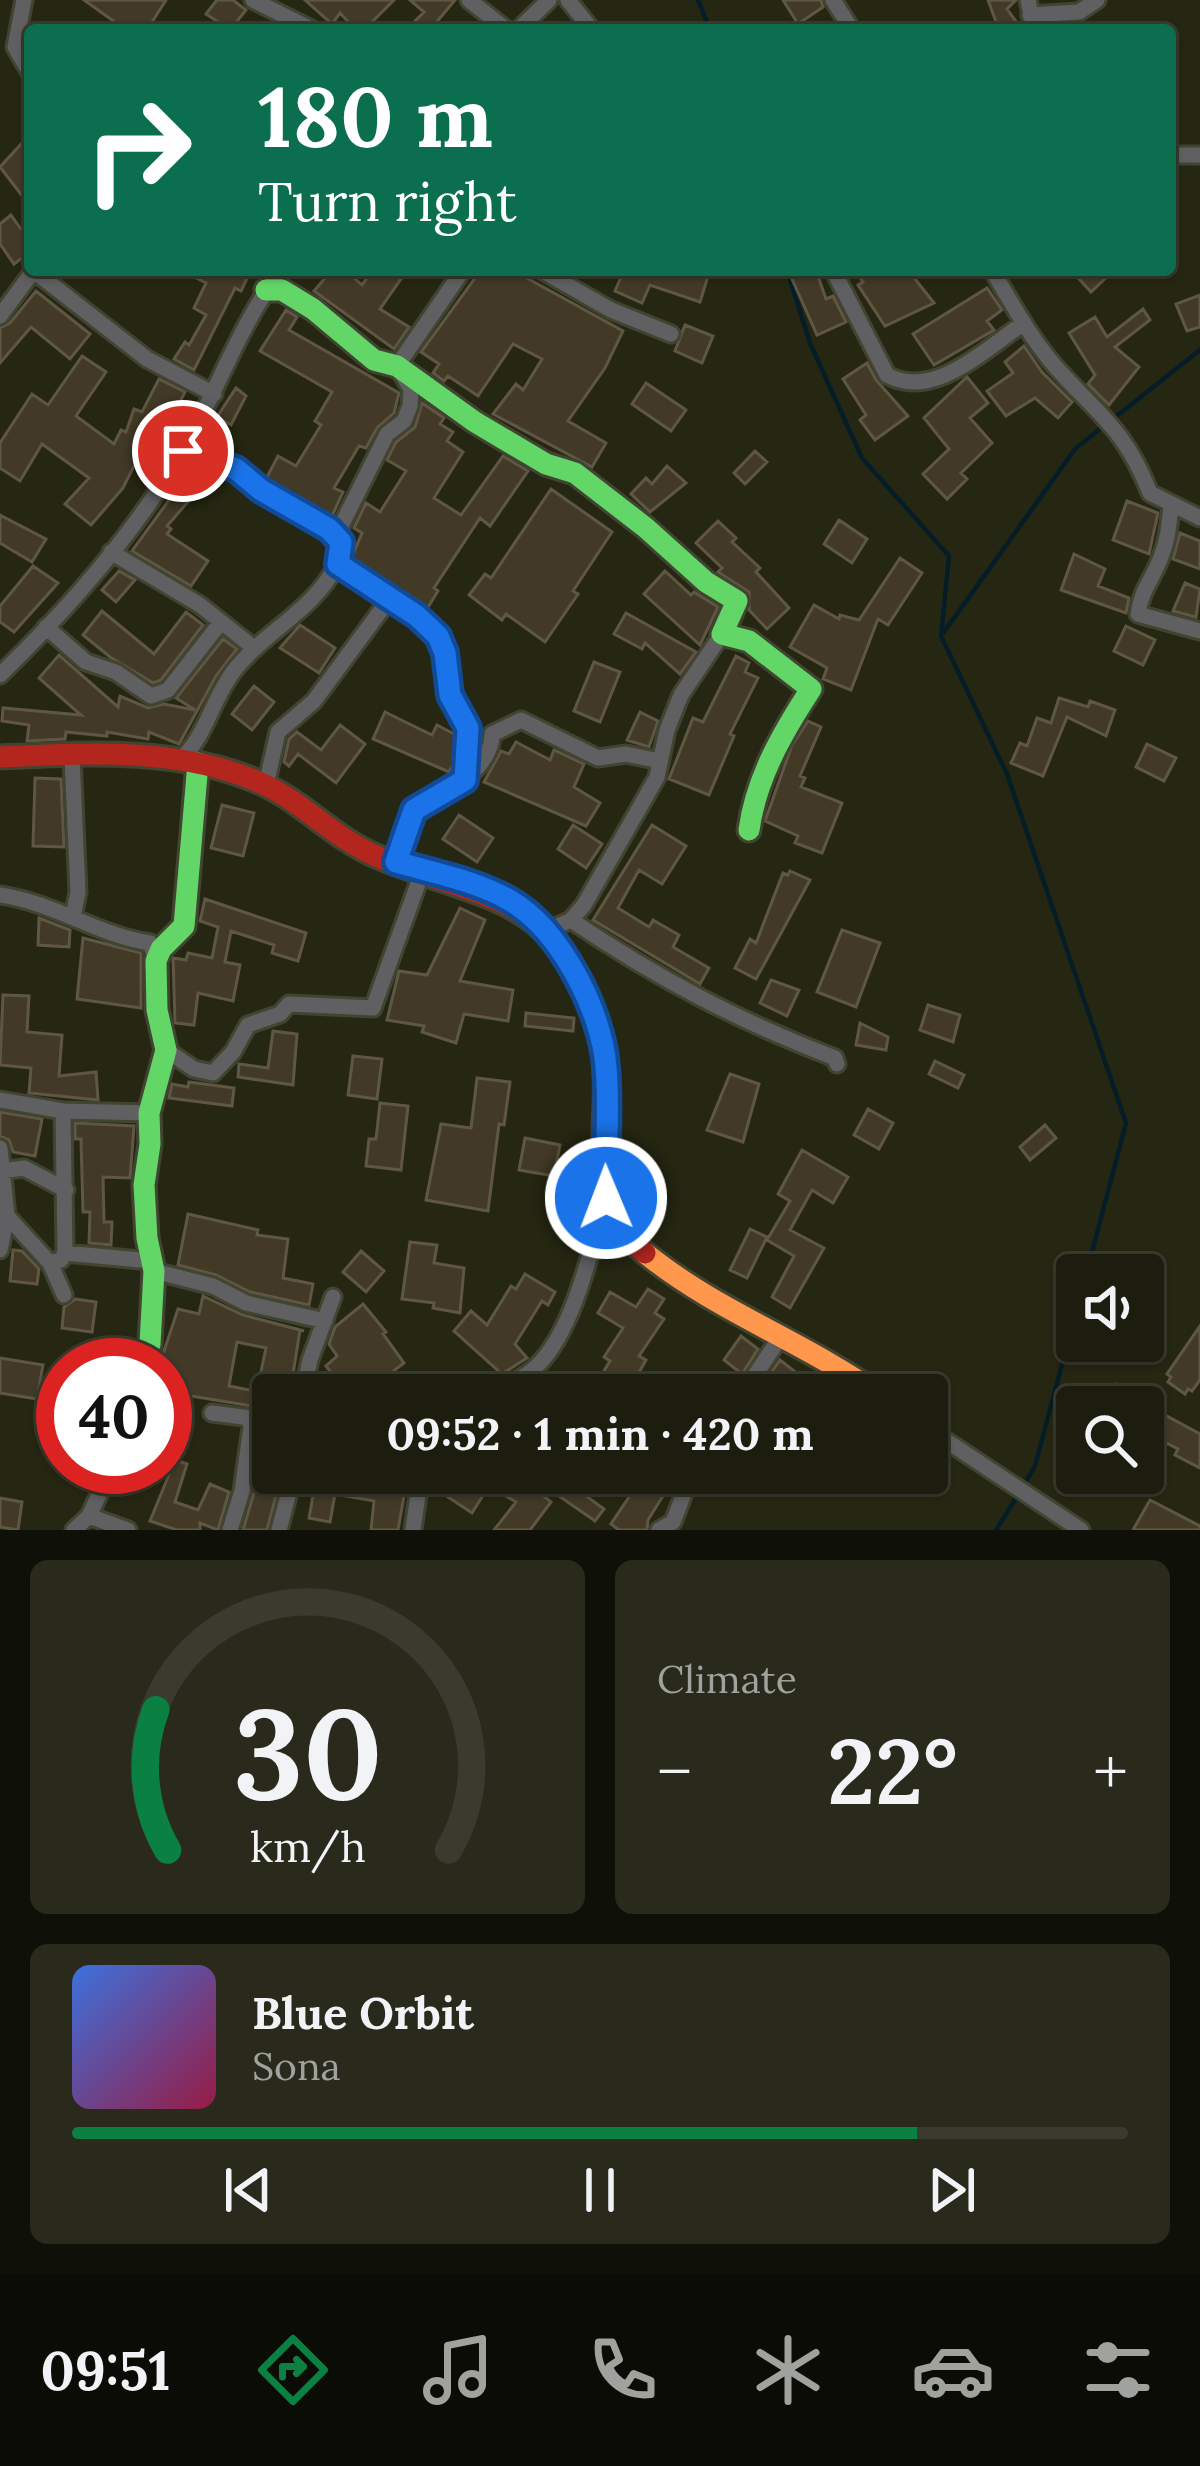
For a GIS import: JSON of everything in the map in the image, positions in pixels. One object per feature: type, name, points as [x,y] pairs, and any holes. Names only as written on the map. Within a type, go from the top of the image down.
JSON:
[{"type":"street","points":[[24,0],[15,47],[24,63]]},
{"type":"street","points":[[253,0],[301,24]]},
{"type":"street","points":[[469,0],[499,24]]},
{"type":"street","points":[[524,24],[549,0]]},
{"type":"street","points":[[568,0],[587,24]]},
{"type":"street","points":[[1030,15],[1079,12],[1097,0]]},
{"type":"street","points":[[0,316],[30,276]]},
{"type":"street","points":[[40,276],[147,359],[214,394]]},
{"type":"street","points":[[0,675],[112,552],[183,451],[276,276]]},
{"type":"street","points":[[398,366],[459,276]]},
{"type":"street","points":[[552,276],[611,310],[671,334]]},
{"type":"street","points":[[836,276],[886,375],[899,382],[919,384],[941,378],[1024,323]]},
{"type":"street","points":[[996,276],[1053,364],[1131,447],[1150,493],[1200,518]]},
{"type":"street","points":[[266,290],[283,290],[374,360],[398,366],[476,422],[547,464],[575,473],[706,582],[737,602],[722,634],[681,695],[657,777],[584,905],[571,920],[546,931]]},
{"type":"street","points":[[156,959],[184,926],[190,761],[195,746],[232,672],[311,598],[338,564],[339,530],[387,434],[404,421],[410,406],[411,389],[398,366]]},
{"type":"street","points":[[183,451],[236,469],[261,490],[329,529],[341,542]]},
{"type":"street","points":[[1171,506],[1168,536],[1159,564],[1141,591],[1138,614],[1200,631]]},
{"type":"street","points":[[112,552],[200,604],[254,648]]},
{"type":"street","points":[[338,564],[438,636],[450,695],[468,728],[465,780]]},
{"type":"street","points":[[266,785],[278,732],[314,701],[390,598]]},
{"type":"street","points":[[46,627],[86,662],[116,672],[151,696],[167,690],[220,622]]},
{"type":"street","points":[[722,634],[749,641],[808,682],[811,689],[779,738],[752,808],[749,830]]},
{"type":"street","points":[[396,862],[414,810],[465,780],[492,744],[492,734],[521,720],[598,758],[626,754],[660,761]]},
{"type":"street","points":[[0,757],[190,761],[266,785],[372,855],[513,902],[546,931],[576,973],[606,1063],[606,1198],[565,1322],[526,1374]]},
{"type":"street","points":[[72,757],[78,892],[73,916]]},
{"type":"street","points":[[166,1050],[194,1069],[213,1073],[233,1052],[248,1025],[280,1014],[290,1004],[374,1008],[423,870]]},
{"type":"street","points":[[0,896],[36,900],[114,936],[150,943],[156,959],[157,1010],[166,1050],[149,1113],[144,1185],[152,1266],[150,1338]]},
{"type":"street","points":[[571,920],[722,1012],[835,1058],[837,1064]]},
{"type":"street","points":[[0,1100],[63,1111],[149,1113]]},
{"type":"street","points":[[63,1111],[66,1190],[57,1258],[64,1295]]},
{"type":"street","points":[[0,1148],[7,1216],[0,1250]]},
{"type":"street","points":[[2,1171],[24,1168],[66,1190]]},
{"type":"street","points":[[606,1198],[620,1226],[686,1282],[848,1374]]},
{"type":"street","points":[[7,1216],[57,1258],[152,1266],[213,1286],[246,1303],[326,1321]]},
{"type":"street","points":[[307,1374],[333,1297]]},
{"type":"street","points":[[756,1374],[781,1336]]},
{"type":"street","points":[[212,1412],[252,1418]]},
{"type":"street","points":[[230,1530],[242,1491],[251,1427],[248,1418]]},
{"type":"street","points":[[948,1442],[1081,1530]]},
{"type":"street","points":[[74,1530],[89,1516],[99,1494]]},
{"type":"street","points":[[279,1530],[288,1494]]},
{"type":"street","points":[[413,1530],[418,1494]]},
{"type":"street","points":[[659,1530],[673,1522],[680,1494]]},
{"type":"street","points":[[89,1516],[128,1530]]},
{"type":"building","points":[[84,0],[166,0],[151,24],[118,24]]},
{"type":"building","points":[[217,0],[233,0],[246,10],[235,24],[221,24],[206,14]]},
{"type":"building","points":[[305,0],[394,0],[372,24],[350,24],[340,13],[332,24]]},
{"type":"building","points":[[410,0],[455,0],[435,24],[412,24],[424,12]]},
{"type":"building","points":[[783,0],[821,0],[823,7],[798,24]]},
{"type":"building","points":[[988,0],[1016,0],[1007,9],[1018,24],[997,24]]},
{"type":"building","points":[[24,145],[24,198],[0,167]]},
{"type":"building","points":[[11,215],[24,233],[24,256],[14,264],[0,244],[0,224]]},
{"type":"building","points":[[192,276],[248,276],[241,291],[235,288],[194,370],[174,359],[185,342],[189,345],[206,315],[194,308],[206,283]]},
{"type":"building","points":[[327,276],[352,276],[362,285],[369,276],[403,276],[380,309],[409,327],[394,349],[314,291]]},
{"type":"building","points":[[477,276],[523,276],[623,331],[605,368],[568,421],[606,443],[592,467],[493,414],[516,384],[523,390],[542,359],[513,344],[478,396],[448,376],[444,381],[433,373],[439,364],[421,352]]},
{"type":"building","points":[[621,276],[708,276],[700,302],[650,285],[642,303],[615,291]]},
{"type":"building","points":[[791,276],[818,276],[826,299],[833,296],[846,322],[817,335]]},
{"type":"building","points":[[858,276],[913,276],[934,303],[885,326],[858,285],[863,282]]},
{"type":"building","points":[[1076,276],[1108,276],[1091,292]]},
{"type":"building","points":[[987,288],[1002,310],[987,321],[994,330],[934,365],[913,334]]},
{"type":"building","points":[[36,291],[90,334],[70,359],[31,327],[0,363],[0,328],[10,323]]},
{"type":"building","points":[[1200,295],[1200,327],[1187,331],[1176,304]]},
{"type":"building","points":[[1143,309],[1150,320],[1115,347],[1139,367],[1109,405],[1088,384],[1095,375],[1069,333],[1095,317],[1107,337]]},
{"type":"building","points":[[286,310],[297,317],[289,330],[399,393],[394,413],[377,428],[366,448],[359,446],[334,488],[343,492],[332,516],[266,479],[278,456],[296,466],[321,425],[315,421],[332,392],[260,351]]},
{"type":"building","points":[[685,325],[713,336],[702,363],[675,351]]},
{"type":"building","points":[[1024,346],[1072,402],[1058,418],[1035,398],[1006,416],[987,391],[1013,373],[1005,362]]},
{"type":"building","points":[[82,356],[106,372],[76,416],[114,444],[121,430],[126,432],[134,409],[142,412],[159,379],[185,392],[170,422],[164,418],[157,439],[149,436],[123,488],[91,525],[65,504],[89,478],[42,444],[20,481],[0,468],[0,443],[32,394],[48,405]]},
{"type":"building","points":[[867,363],[908,416],[875,440],[860,420],[866,415],[843,379]]},
{"type":"building","points":[[967,377],[988,403],[970,418],[992,443],[961,473],[967,479],[947,499],[923,474],[949,449],[924,418]]},
{"type":"building","points":[[646,383],[686,410],[671,431],[632,404]]},
{"type":"building","points":[[236,388],[246,396],[231,425],[217,417]]},
{"type":"building","points":[[422,403],[444,418],[440,424],[453,432],[447,441],[463,452],[434,498],[461,515],[503,456],[528,471],[490,526],[480,518],[434,588],[438,591],[427,609],[351,559],[362,533],[354,528],[366,503],[380,512],[406,471],[387,460],[396,442],[415,427]]},
{"type":"building","points":[[755,451],[767,462],[745,484],[734,473]]},
{"type":"building","points":[[667,466],[686,483],[650,512],[631,494],[646,478],[652,484]]},
{"type":"building","points":[[193,467],[212,474],[167,526],[171,529],[167,534],[208,561],[191,586],[132,551]]},
{"type":"building","points":[[551,489],[612,532],[545,642],[506,614],[502,620],[469,595],[485,574],[491,578]]},
{"type":"building","points":[[1127,501],[1158,513],[1149,554],[1113,540]]},
{"type":"building","points":[[0,515],[46,539],[32,562],[0,543]]},
{"type":"building","points":[[839,520],[867,539],[852,563],[824,544]]},
{"type":"building","points":[[718,521],[789,608],[767,629],[749,610],[749,592],[718,572],[722,568],[696,543]]},
{"type":"building","points":[[1180,533],[1200,541],[1200,569],[1173,559]]},
{"type":"building","points":[[1074,554],[1105,569],[1098,586],[1129,598],[1126,613],[1061,590]]},
{"type":"building","points":[[900,558],[922,573],[888,625],[878,619],[851,690],[823,679],[827,668],[790,647],[814,605],[839,619],[840,615],[859,620]]},
{"type":"building","points":[[33,566],[58,583],[14,632],[0,622],[0,606]]},
{"type":"building","points":[[119,571],[135,580],[116,602],[102,590]]},
{"type":"building","points":[[665,571],[691,595],[694,592],[718,607],[700,645],[644,594]]},
{"type":"building","points":[[1185,583],[1200,589],[1196,617],[1173,611]]},
{"type":"building","points":[[102,611],[154,654],[186,612],[203,625],[161,680],[153,683],[83,635]]},
{"type":"building","points":[[626,613],[696,652],[680,674],[645,643],[642,649],[614,634]]},
{"type":"building","points":[[300,625],[335,648],[319,673],[280,648]]},
{"type":"building","points":[[1126,626],[1155,640],[1143,665],[1114,651]]},
{"type":"building","points":[[223,639],[237,649],[216,676],[179,744],[149,732],[148,739],[66,732],[65,739],[27,741],[29,725],[2,721],[3,708],[81,715],[39,678],[59,655],[118,707],[120,696],[148,708],[164,704],[195,710],[176,698]]},
{"type":"building","points":[[736,656],[749,663],[745,672],[758,678],[730,734],[734,736],[709,795],[669,779],[693,718],[703,722]]},
{"type":"building","points":[[594,662],[620,672],[600,722],[574,711]]},
{"type":"building","points":[[254,686],[274,702],[252,730],[232,714]]},
{"type":"building","points":[[1059,698],[1115,710],[1106,736],[1067,717],[1043,776],[1011,763],[1020,743],[1027,746],[1037,718],[1051,723]]},
{"type":"building","points":[[385,712],[432,735],[437,725],[456,735],[449,772],[373,739]]},
{"type":"building","points":[[640,712],[658,721],[649,747],[627,740]]},
{"type":"building","points":[[808,721],[821,727],[800,776],[805,778],[801,787],[842,803],[822,853],[795,843],[798,836],[765,821],[792,745]]},
{"type":"building","points":[[340,725],[365,744],[336,783],[298,754],[289,766],[284,762],[289,739],[297,732],[321,750]]},
{"type":"building","points":[[516,742],[550,760],[554,750],[584,764],[574,787],[600,803],[586,826],[484,782],[501,751],[509,754]]},
{"type":"building","points":[[1147,744],[1176,758],[1164,781],[1136,767]]},
{"type":"building","points":[[35,778],[61,779],[64,847],[33,846]]},
{"type":"building","points":[[222,805],[254,813],[243,856],[211,848]]},
{"type":"building","points":[[459,815],[493,838],[477,862],[443,839]]},
{"type":"building","points":[[573,825],[602,844],[586,868],[558,849]]},
{"type":"building","points":[[652,825],[686,846],[662,884],[639,870],[618,908],[649,927],[653,920],[679,935],[673,947],[709,968],[700,984],[593,920]]},
{"type":"building","points":[[790,871],[810,880],[756,979],[735,968],[750,939],[756,943],[783,873]]},
{"type":"building","points":[[205,899],[306,933],[298,961],[272,953],[274,945],[231,931],[225,962],[240,965],[233,1001],[198,993],[194,1025],[175,1023],[173,958],[186,960],[188,953],[212,958],[218,927],[200,921]]},
{"type":"building","points":[[460,908],[485,920],[460,981],[513,990],[508,1021],[464,1014],[456,1043],[422,1032],[424,1026],[387,1020],[399,971],[427,975]]},
{"type":"building","points":[[39,918],[70,930],[69,947],[38,945]]},
{"type":"building","points":[[842,930],[880,943],[856,1007],[817,992]]},
{"type":"building","points":[[83,938],[141,953],[141,1008],[77,999]]},
{"type":"building","points":[[771,980],[799,990],[787,1016],[760,1003]]},
{"type":"building","points":[[3,995],[29,996],[27,1032],[62,1035],[59,1076],[96,1072],[98,1100],[29,1093],[31,1068],[0,1065]]},
{"type":"building","points":[[928,1005],[960,1015],[953,1042],[920,1030]]},
{"type":"building","points":[[526,1013],[574,1018],[573,1031],[525,1026]]},
{"type":"building","points":[[860,1023],[888,1037],[886,1050],[856,1045]]},
{"type":"building","points":[[273,1031],[297,1034],[293,1085],[238,1077],[239,1064],[268,1068]]},
{"type":"building","points":[[353,1056],[382,1059],[377,1099],[348,1095]]},
{"type":"building","points":[[935,1061],[964,1075],[958,1088],[929,1074]]},
{"type":"building","points":[[730,1074],[759,1084],[743,1142],[707,1130]]},
{"type":"building","points":[[477,1078],[510,1082],[504,1125],[499,1124],[488,1211],[426,1200],[441,1124],[471,1128]]},
{"type":"building","points":[[189,1082],[234,1088],[232,1106],[169,1098],[172,1084],[188,1087]]},
{"type":"building","points":[[380,1103],[408,1106],[401,1170],[366,1166],[369,1139],[376,1139]]},
{"type":"building","points":[[868,1109],[893,1123],[879,1149],[854,1135]]},
{"type":"building","points":[[0,1112],[42,1119],[35,1156],[13,1152],[9,1140],[0,1136]]},
{"type":"building","points":[[75,1123],[134,1126],[130,1178],[103,1177],[104,1222],[112,1222],[111,1245],[89,1243],[90,1212],[83,1212],[81,1139],[75,1139]]},
{"type":"building","points":[[1045,1125],[1056,1138],[1030,1160],[1020,1147]]},
{"type":"building","points":[[525,1138],[560,1145],[554,1176],[519,1170]]},
{"type":"building","points":[[802,1150],[848,1177],[833,1203],[812,1190],[790,1230],[824,1248],[790,1308],[772,1297],[794,1256],[767,1240],[790,1201],[778,1194]]},
{"type":"building","points":[[188,1214],[258,1230],[257,1235],[288,1239],[283,1278],[313,1284],[309,1305],[250,1292],[216,1275],[178,1265]]},
{"type":"building","points":[[750,1229],[767,1237],[747,1278],[730,1270]]},
{"type":"building","points":[[410,1242],[437,1245],[434,1263],[464,1268],[460,1313],[433,1308],[434,1303],[402,1299]]},
{"type":"building","points":[[13,1250],[22,1251],[39,1269],[37,1284],[10,1281]]},
{"type":"building","points":[[361,1251],[384,1271],[366,1292],[343,1272]]},
{"type":"building","points":[[525,1274],[555,1292],[548,1305],[542,1301],[515,1344],[527,1358],[502,1374],[454,1331],[471,1311],[487,1325],[511,1286],[516,1289]]},
{"type":"building","points":[[648,1289],[664,1299],[655,1313],[664,1319],[639,1356],[646,1360],[638,1374],[602,1374],[610,1361],[604,1357],[623,1328],[598,1313],[610,1292],[636,1307]]},
{"type":"building","points":[[203,1296],[243,1315],[304,1331],[300,1330],[293,1374],[260,1374],[266,1348],[237,1342],[229,1386],[252,1390],[252,1406],[192,1396],[192,1338],[168,1338],[178,1309],[199,1314]]},
{"type":"building","points":[[75,1299],[96,1302],[92,1332],[62,1328],[64,1307]]},
{"type":"building","points":[[363,1304],[404,1363],[390,1374],[332,1374],[326,1366],[337,1356],[329,1344],[335,1327]]},
{"type":"building","points":[[1200,1326],[1200,1380],[1185,1394],[1168,1382],[1167,1374]]},
{"type":"building","points":[[741,1336],[758,1349],[742,1374],[724,1360]]},
{"type":"building","points":[[0,1358],[36,1364],[36,1399],[0,1393]]},
{"type":"building","points":[[780,1360],[798,1374],[770,1374]]},
{"type":"building","points":[[1164,1414],[1200,1434],[1200,1468],[1175,1455],[1178,1449],[1164,1442]]},
{"type":"building","points":[[210,1484],[229,1492],[218,1530],[200,1523],[200,1530],[177,1530],[150,1521],[161,1494],[178,1494],[175,1502],[198,1510]]},
{"type":"building","points":[[254,1494],[276,1494],[267,1530],[243,1530]]},
{"type":"building","points":[[313,1494],[335,1494],[330,1522],[309,1518]]},
{"type":"building","points":[[335,1494],[404,1494],[398,1530],[371,1530],[374,1501]]},
{"type":"building","points":[[444,1494],[484,1494],[472,1513]]},
{"type":"building","points":[[502,1494],[541,1494],[551,1502],[530,1530],[494,1530],[516,1502]]},
{"type":"building","points":[[556,1494],[583,1494],[604,1509],[595,1521]]},
{"type":"building","points":[[631,1494],[664,1494],[647,1530],[619,1530],[611,1524]]},
{"type":"building","points":[[0,1498],[22,1502],[18,1530],[0,1527]]},
{"type":"building","points":[[1150,1500],[1200,1526],[1200,1530],[1133,1530]]},
{"type":"waterway","points":[[698,0],[708,24]]},
{"type":"waterway","points":[[789,276],[810,343],[862,458],[949,556],[941,636],[1007,774],[1126,1123],[1092,1254]]},
{"type":"waterway","points":[[944,632],[1075,449],[1200,350]]},
{"type":"waterway","points":[[1024,1485],[1035,1466],[1063,1362]]},
{"type":"waterway","points":[[996,1530],[1018,1495]]},
{"type":"traffic: fast","points":[[266,290],[282,290],[313,309],[374,360],[397,366],[475,422],[546,464],[575,473],[706,582],[737,601],[722,634],[749,641],[811,689],[764,774],[749,830]]},
{"type":"traffic: fast","points":[[150,1338],[154,1271],[144,1185],[149,1113],[166,1050],[157,1010],[156,961],[184,926],[198,763]]},
{"type":"traffic: slow","points":[[645,1253],[701,1292],[847,1374]]},
{"type":"traffic: jam","points":[[0,757],[132,755],[230,771],[276,791],[376,856],[485,895],[539,927],[561,951],[581,985],[598,1030],[604,1060],[605,1177],[623,1229],[645,1253]]},
{"type":"route","points":[[183,451],[236,469],[261,490],[329,529],[341,542],[338,564],[417,616],[438,636],[450,695],[468,728],[465,780],[414,810],[396,862],[513,902],[546,931],[576,973],[606,1063],[606,1198]]}]
